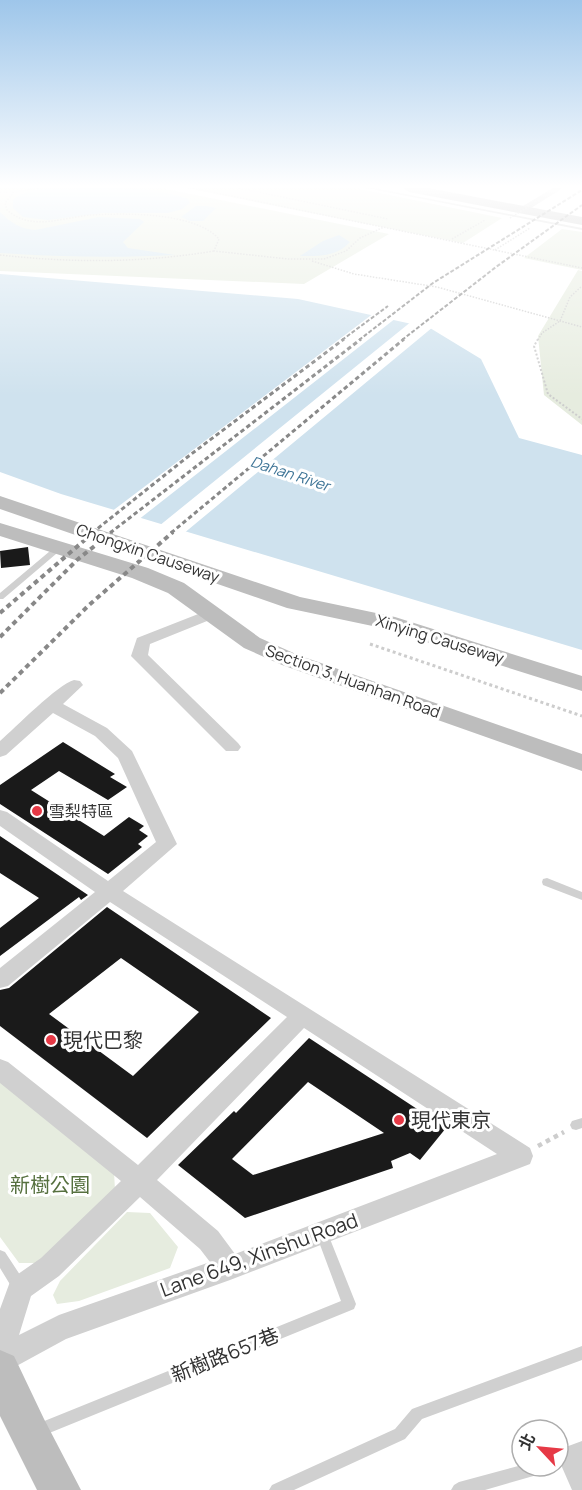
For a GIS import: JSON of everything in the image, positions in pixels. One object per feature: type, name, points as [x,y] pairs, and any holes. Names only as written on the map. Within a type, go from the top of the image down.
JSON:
[{"type":"street","name":"Chongxin Causeway","points":[[0,502],[295,603]]},
{"type":"street","name":"Section 3, Huanhan Road","points":[[0,529],[140,573],[176,588],[252,643],[290,660],[582,763]]},
{"type":"street","name":"Xinying Causeway","points":[[295,603],[387,622],[582,684]]},
{"type":"street","points":[[211,614],[143,641],[139,656],[232,747]]},
{"type":"street","points":[[0,751],[74,685]]},
{"type":"street","points":[[0,980],[167,844],[126,755],[100,732],[51,705]]},
{"type":"street","points":[[0,817],[110,892],[521,1156]]},
{"type":"street","points":[[0,1352],[20,1288],[50,1267],[139,1181],[303,1015]]},
{"type":"street","points":[[0,1069],[209,1240],[230,1268]]},
{"type":"street","name":"Lane 649, Xinshu Road","points":[[0,1361],[59,1328],[230,1268],[521,1156]]},
{"type":"street","points":[[0,1370],[29,1434],[60,1490]]},
{"type":"lane","points":[[0,597],[58,548]]},
{"type":"lane","points":[[547,882],[582,896]]},
{"type":"lane","name":"新樹路657巷","points":[[29,1434],[349,1304],[322,1232]]},
{"type":"lane","points":[[0,1256],[20,1288]]},
{"type":"lane","points":[[277,1490],[400,1434],[417,1413],[582,1353]]},
{"type":"lane","points":[[459,1490],[510,1476]]},
{"type":"path","points":[[28,258],[56,260],[126,260],[150,258]]},
{"type":"path","points":[[282,258],[308,260],[354,274],[437,288],[582,327]]},
{"type":"path","points":[[308,260],[325,258]]},
{"type":"path","points":[[531,258],[582,268]]},
{"type":"path","points":[[582,286],[570,297],[560,321],[542,333],[534,346],[548,394],[582,419]]},
{"type":"path","points":[[370,645],[582,716]]},
{"type":"path","points":[[521,1156],[579,1124]]},
{"type":"green space","points":[[0,258],[349,258],[304,284],[0,271]]},
{"type":"green space","points":[[524,258],[582,258],[582,270]]},
{"type":"green space","points":[[578,270],[582,271],[582,425],[544,395],[538,336]]},
{"type":"green space","name":"新樹公園","points":[[0,1082],[114,1172],[115,1190],[38,1263],[19,1263],[0,1237]]},
{"type":"green space","points":[[127,1212],[150,1213],[178,1247],[170,1268],[79,1301],[57,1304],[53,1295],[60,1281]]},
{"type":"water","name":"Dahan River","points":[[0,274],[298,299],[430,328],[481,359],[519,438],[582,455],[582,650],[61,494],[0,472]]},
{"type":"pier","points":[[374,313],[396,318],[138,520],[111,512]]},
{"type":"pier","points":[[412,321],[433,327],[183,534],[159,526]]},
{"type":"building","points":[[28,547],[30,565],[1,568],[0,551]]},
{"type":"building","name":"雪梨特區","points":[[63,742],[115,774],[110,777],[127,787],[108,800],[59,771],[31,790],[104,836],[129,817],[144,826],[139,830],[148,836],[138,844],[142,847],[108,874],[0,804],[0,785]]},
{"type":"building","points":[[0,836],[88,895],[81,900],[79,897],[0,956],[0,928],[39,898],[0,873]]},
{"type":"building","points":[[107,907],[271,1018],[147,1138],[0,1026],[0,990],[9,988]],"holes":[[[121,958],[199,1012],[133,1076],[49,1014]]]},
{"type":"building","name":"現代東京","points":[[309,1038],[446,1128],[420,1160],[410,1153],[391,1161],[393,1168],[245,1218],[178,1165],[234,1111],[236,1113]],"holes":[[[308,1082],[384,1133],[253,1175],[232,1159]]]},
{"type":"railway","points":[[359,340],[433,283],[474,258]]},
{"type":"railway","points":[[402,340],[509,258]]},
{"type":"railway","points":[[342,340],[388,306]]},
{"type":"railway","points":[[92,533],[190,455],[344,339]]},
{"type":"railway","points":[[110,533],[361,339]]},
{"type":"railway","points":[[171,533],[404,339]]},
{"type":"railway","points":[[0,613],[94,532]]},
{"type":"railway","points":[[0,637],[77,560],[112,532]]},
{"type":"railway","points":[[0,693],[89,605],[173,532]]},
{"type":"place","name":"雪梨特區","points":[[37,811]]},
{"type":"place","name":"現代巴黎","points":[[51,1040]]},
{"type":"place","name":"現代東京","points":[[399,1120]]}]
